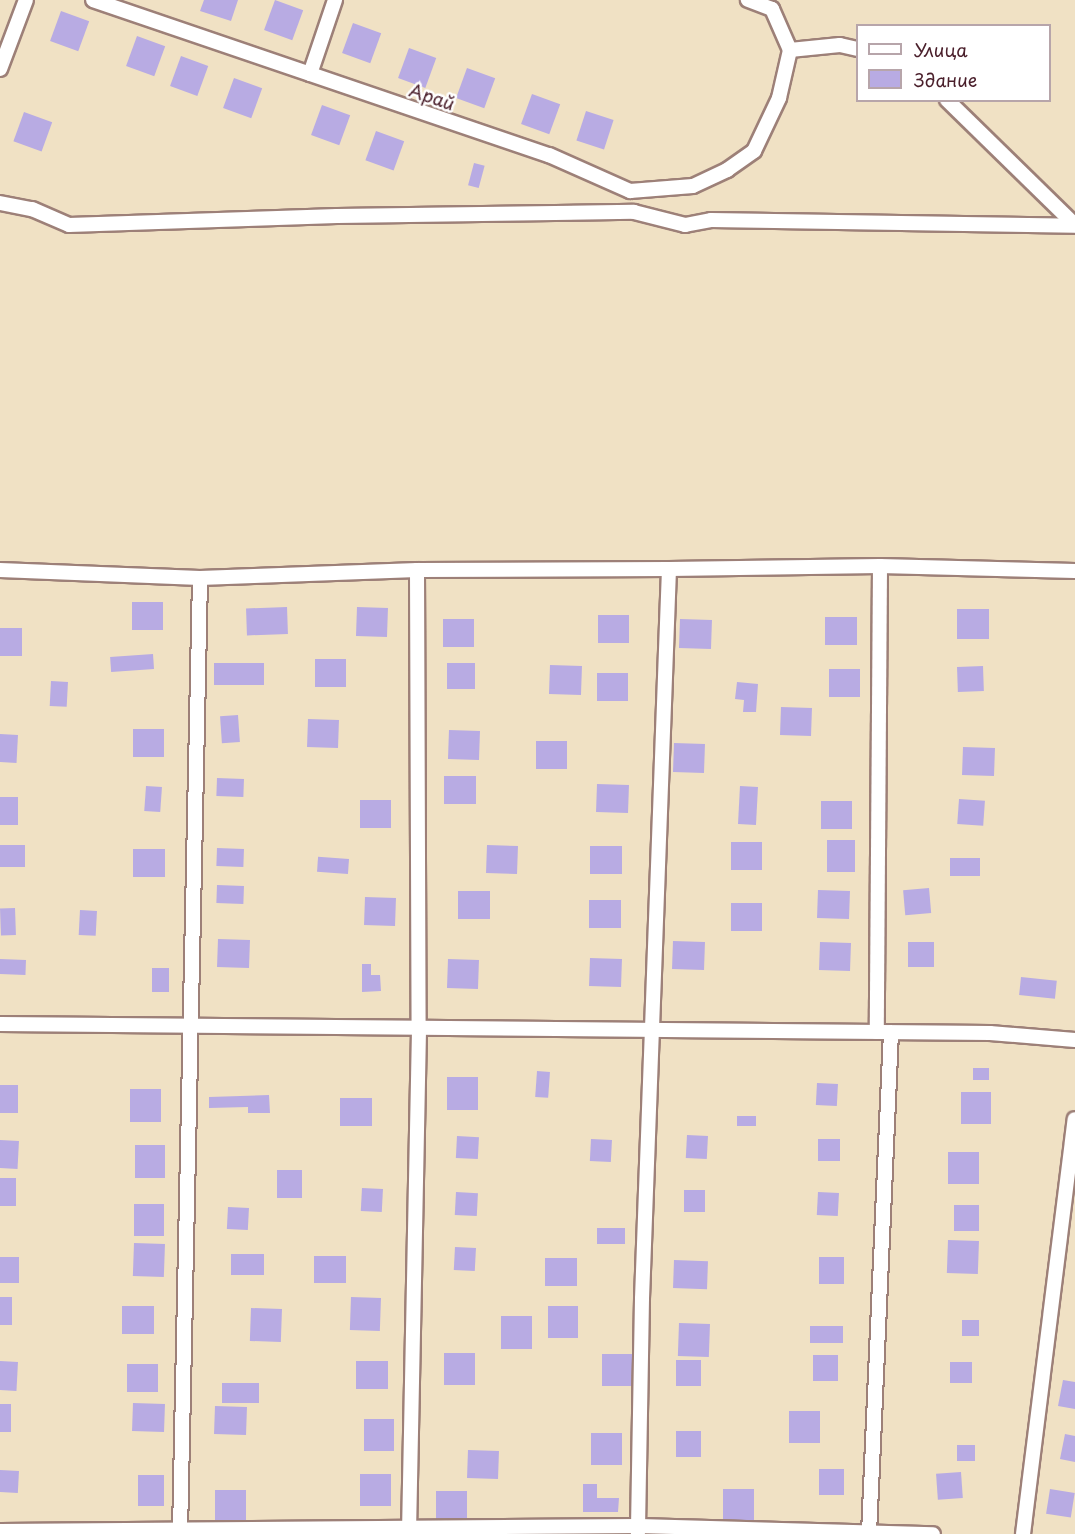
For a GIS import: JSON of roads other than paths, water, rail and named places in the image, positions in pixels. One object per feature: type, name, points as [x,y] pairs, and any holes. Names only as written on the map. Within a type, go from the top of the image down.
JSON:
[{"type":"street","points":[[0,69],[26,0]]},
{"type":"street","name":"Арай","points":[[93,0],[549,155],[630,191],[693,186],[727,170],[754,151],[779,98],[790,50]]},
{"type":"street","points":[[310,74],[335,0]]},
{"type":"street","points":[[748,0],[772,9],[790,50],[840,45],[856,49]]},
{"type":"street","points":[[949,102],[1075,225]]},
{"type":"street","points":[[0,203],[32,209],[50,219],[69,225],[337,216],[634,212],[685,225],[711,220],[1075,225]]},
{"type":"street","points":[[877,1032],[880,567]]},
{"type":"street","points":[[0,570],[200,578],[417,570],[880,567],[1075,571]]},
{"type":"street","points":[[638,1530],[642,1299],[669,569]]},
{"type":"street","points":[[409,1531],[419,1030],[417,570]]},
{"type":"street","points":[[180,1532],[193,1024],[200,578]]},
{"type":"street","points":[[0,1024],[193,1024],[419,1030],[990,1033],[1075,1040]]},
{"type":"street","points":[[869,1532],[891,1032]]},
{"type":"street","points":[[1023,1534],[1075,1119]]},
{"type":"street","points":[[0,1531],[638,1530],[933,1534]]}]
